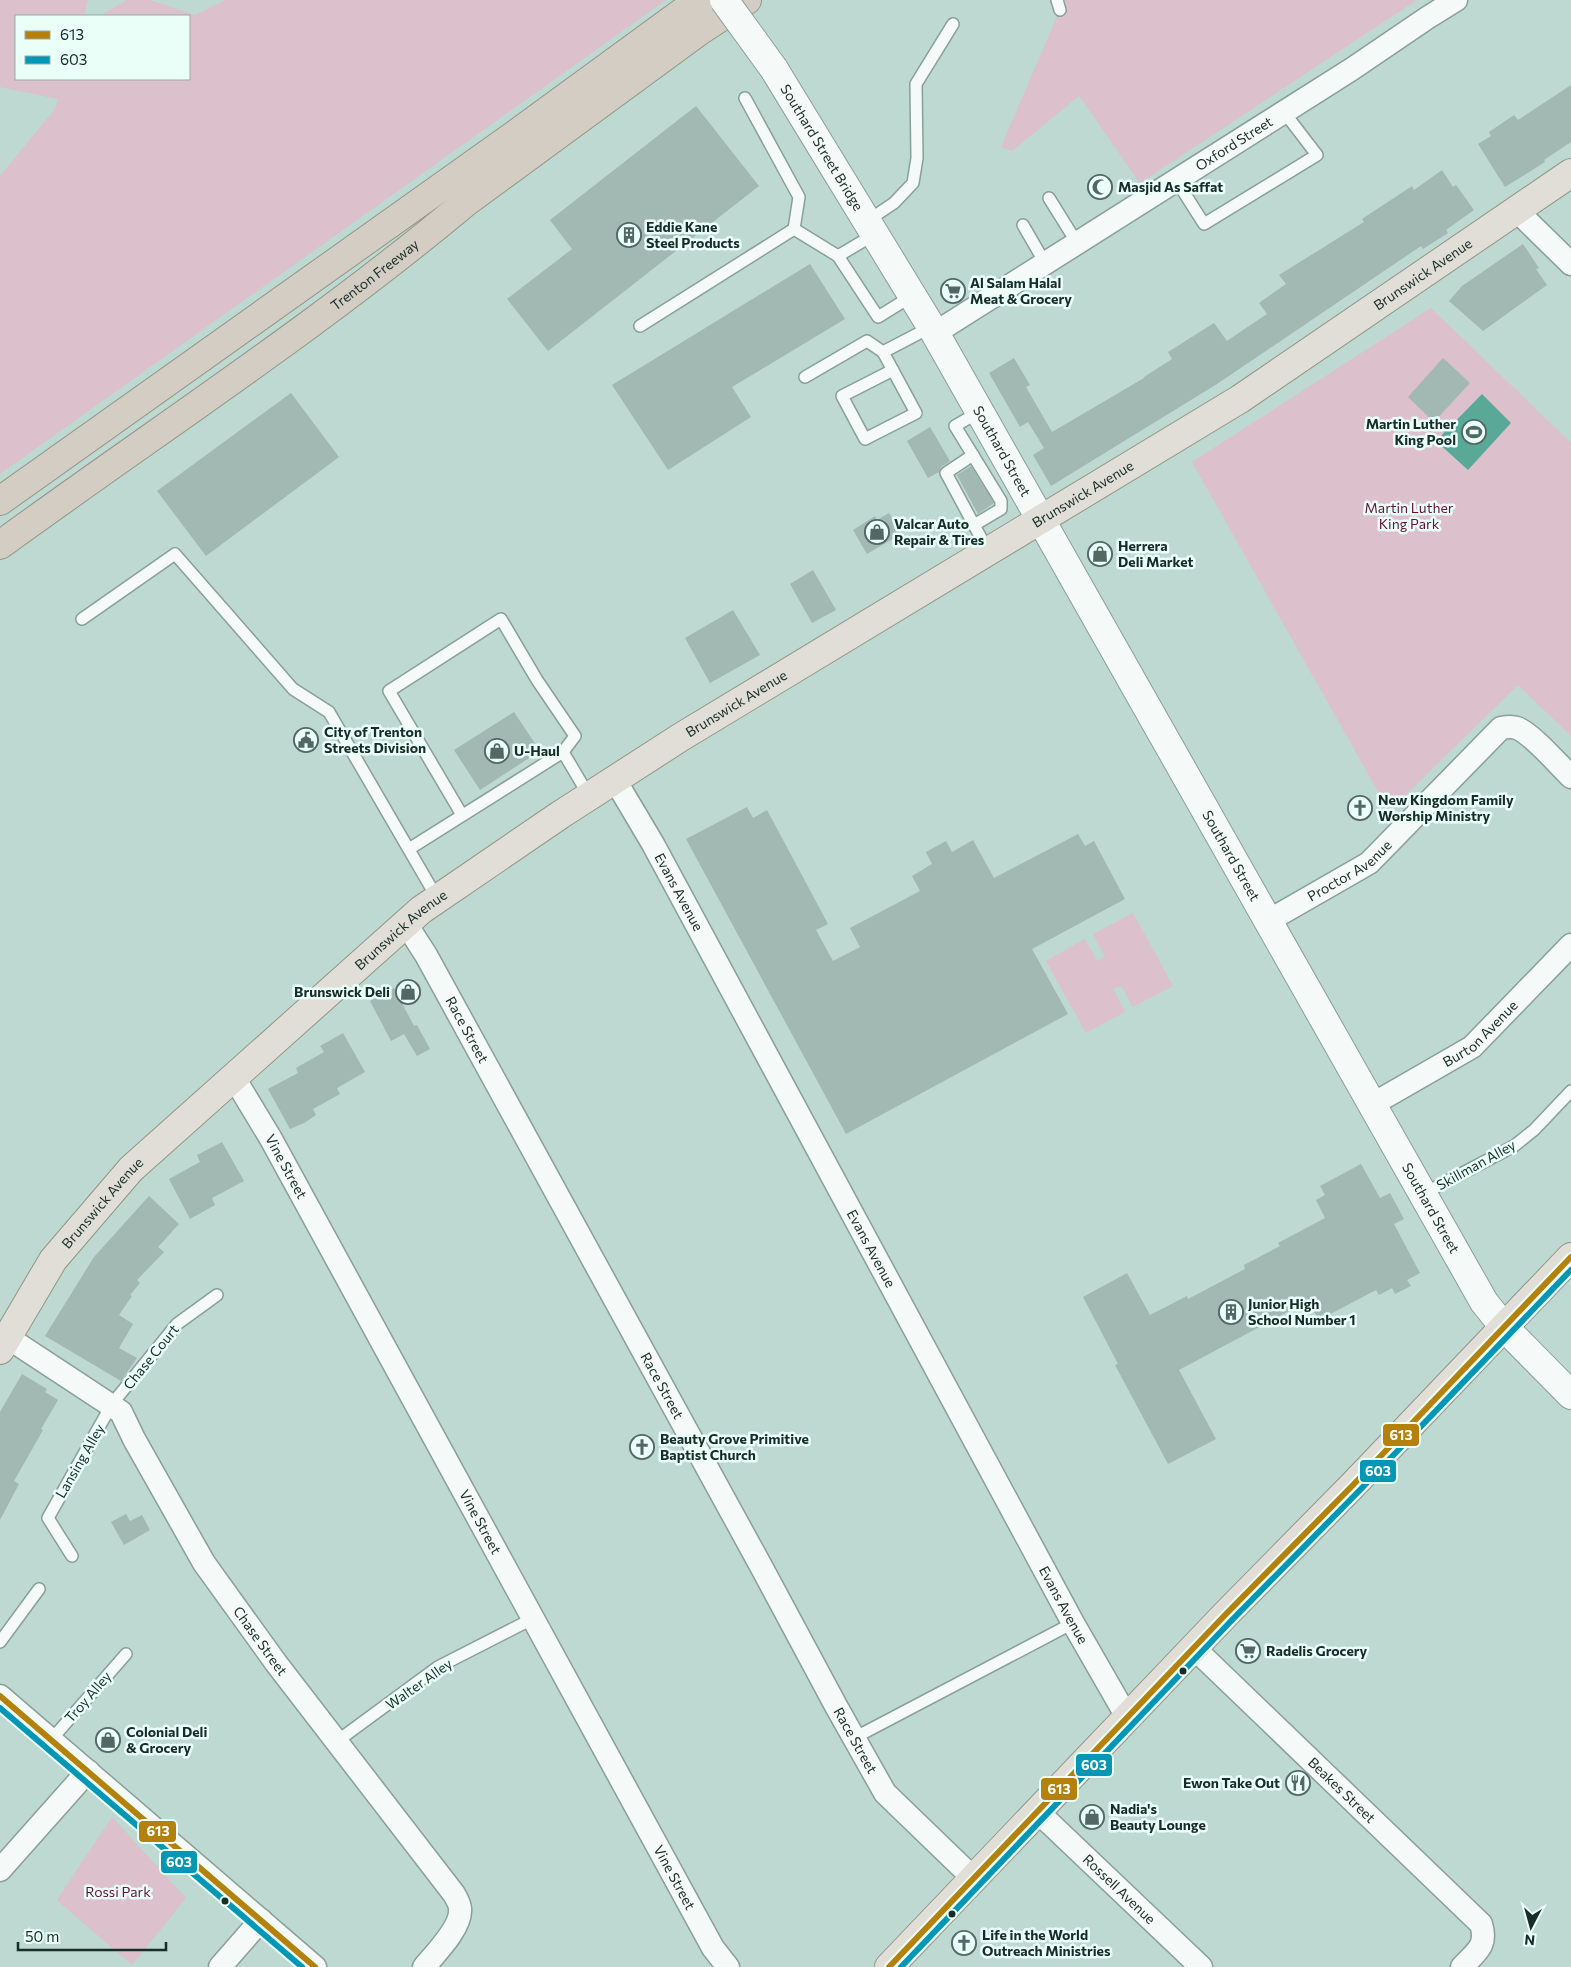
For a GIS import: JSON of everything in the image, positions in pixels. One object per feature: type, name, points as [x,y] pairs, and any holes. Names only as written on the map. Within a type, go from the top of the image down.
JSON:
[{"type":"highway","points":[[0,501],[513,136],[699,0]]},
{"type":"highway","name":"Trenton Freeway","points":[[0,545],[350,294],[465,204],[701,30],[747,0]]},
{"type":"main road","name":"Southard Street Bridge","points":[[724,0],[774,69],[913,298]]},
{"type":"main road","name":"Brunswick Avenue","points":[[4,1343],[53,1260],[131,1168],[437,898],[589,796],[690,732],[1240,399],[1571,173]]},
{"type":"main road","name":"Southard Street","points":[[913,298],[933,330],[1484,1302],[1504,1327],[1571,1394]]},
{"type":"main road","points":[[889,1967],[1127,1717],[1571,1257]]},
{"type":"street","name":"Oxford Street","points":[[933,330],[1045,264],[1352,69],[1456,0]]},
{"type":"street","points":[[1517,211],[1571,264]]},
{"type":"street","name":"Proctor Avenue","points":[[1268,921],[1369,863],[1501,728],[1517,728],[1526,734],[1571,777]]},
{"type":"street","name":"Evans Avenue","points":[[615,780],[653,844],[1073,1623],[1127,1717]]},
{"type":"street","name":"Race Street","points":[[406,924],[426,955],[885,1793],[974,1878]]},
{"type":"street","name":"Burton Avenue","points":[[1373,1104],[1472,1047],[1571,944]]},
{"type":"street","name":"Vine Street","points":[[233,1076],[271,1139],[713,1948],[728,1967]]},
{"type":"street","name":"Chase Street","points":[[4,1343],[112,1404],[125,1418],[134,1438],[204,1563],[276,1664],[454,1894],[459,1903],[460,1914],[458,1922],[424,1967]]},
{"type":"street","name":"Beakes Street","points":[[1194,1648],[1481,1924],[1484,1934],[1482,1945],[1462,1967]]},
{"type":"street","points":[[0,1696],[315,1967]]},
{"type":"street","points":[[0,1870],[88,1771]]},
{"type":"street","name":"Rossell Avenue","points":[[1038,1812],[1201,1967]]},
{"type":"street","points":[[220,1967],[260,1920]]},
{"type":"lane","points":[[838,256],[871,228],[913,183],[916,158],[916,84],[954,24]]},
{"type":"lane","points":[[640,326],[794,228],[799,197],[744,98]]},
{"type":"lane","points":[[1176,180],[1204,224],[1317,154],[1284,112]]},
{"type":"lane","points":[[1049,198],[1077,243]]},
{"type":"lane","points":[[1023,225],[1045,264]]},
{"type":"lane","points":[[794,228],[838,256],[878,317],[913,298]]},
{"type":"lane","points":[[883,352],[933,330]]},
{"type":"lane","points":[[806,377],[867,341],[883,352],[916,413],[865,440],[842,396],[892,370]]},
{"type":"lane","points":[[974,525],[1001,509],[1002,501],[955,426],[979,412]]},
{"type":"lane","points":[[973,455],[946,473],[988,552]]},
{"type":"lane","points":[[82,619],[175,554],[293,689],[329,712],[437,898]]},
{"type":"lane","points":[[409,849],[462,816],[563,752],[575,736],[537,680],[501,619],[389,691],[462,816]]},
{"type":"lane","points":[[563,752],[589,796]]},
{"type":"lane","name":"Skillman Alley","points":[[1423,1194],[1514,1146],[1534,1130],[1571,1091]]},
{"type":"lane","name":"Chase Court","points":[[112,1404],[177,1324],[217,1295]]},
{"type":"lane","name":"Lansing Alley","points":[[72,1556],[48,1518],[112,1404]]},
{"type":"lane","points":[[0,1642],[39,1589]]},
{"type":"lane","name":"Walter Alley","points":[[336,1742],[438,1667],[532,1619]]},
{"type":"lane","points":[[854,1738],[970,1679],[1073,1623]]},
{"type":"lane","name":"Troy Alley","points":[[51,1740],[126,1654]]},
{"type":"green space","points":[[0,0],[88,0],[84,15],[15,15],[15,80],[190,80],[190,15],[102,15],[127,0],[150,0],[195,15],[225,0],[666,0],[0,474],[0,176],[55,109],[58,99],[0,87]]},
{"type":"green space","points":[[1064,0],[1417,0],[1140,183],[1079,96],[1012,151],[1001,147]]},
{"type":"green space","name":"Martin Luther King Park","points":[[1431,308],[1571,443],[1571,736],[1518,685],[1389,811],[1192,462]]},
{"type":"green space","points":[[1133,913],[1173,986],[1133,1007],[1121,986],[1113,989],[1125,1012],[1086,1033],[1046,961],[1085,939],[1097,961],[1105,957],[1093,934]]},
{"type":"green space","name":"Rossi Park","points":[[112,1817],[186,1898],[132,1965],[57,1900]]},
{"type":"shaded area","name":"Martin Luther King Pool","points":[[1482,394],[1511,423],[1468,470],[1436,441]]},
{"type":"building","points":[[1571,85],[1571,142],[1544,160],[1545,162],[1505,187],[1478,144],[1491,136],[1489,132],[1514,115],[1518,120]]},
{"type":"building","name":"Eddie Kane Steel Products","points":[[696,106],[759,186],[548,351],[507,299],[572,249],[550,220]]},
{"type":"building","points":[[1442,170],[1453,187],[1456,185],[1474,210],[1446,230],[1448,233],[1423,249],[1421,246],[1217,384],[1051,486],[1033,455],[1044,448],[1028,422],[1020,427],[989,373],[1014,358],[1030,385],[1026,387],[1052,432],[1144,378],[1172,359],[1168,352],[1214,323],[1227,341],[1267,314],[1259,303],[1286,284],[1279,275],[1364,222],[1362,219],[1412,186],[1414,190]]},
{"type":"building","points":[[1523,244],[1539,268],[1536,269],[1547,285],[1483,331],[1449,301],[1462,286]]},
{"type":"building","points":[[810,264],[845,319],[732,387],[751,417],[668,470],[612,385]]},
{"type":"building","points":[[1443,358],[1470,383],[1434,422],[1408,397]]},
{"type":"building","points":[[291,393],[339,457],[206,556],[157,491]]},
{"type":"building","points":[[930,427],[950,461],[941,467],[939,472],[928,478],[907,441]]},
{"type":"building","points":[[971,466],[994,503],[978,514],[957,475]]},
{"type":"building","name":"Valcar Auto Repair & Tires","points":[[889,513],[901,534],[867,554],[853,530],[875,516],[877,520]]},
{"type":"building","points":[[813,570],[836,610],[812,623],[790,584]]},
{"type":"building","points":[[733,610],[760,655],[710,683],[685,638]]},
{"type":"building","name":"U-Haul","points":[[514,712],[540,751],[480,790],[454,750]]},
{"type":"building","points":[[747,807],[753,818],[767,810],[828,924],[816,930],[833,961],[860,947],[850,928],[920,891],[912,876],[932,864],[926,852],[946,841],[952,852],[973,840],[994,878],[1078,834],[1085,846],[1094,841],[1125,899],[1032,949],[1068,1014],[846,1134],[686,839]]},
{"type":"building","points":[[394,988],[414,1026],[417,1025],[430,1049],[417,1056],[404,1034],[391,1041],[370,1001]]},
{"type":"building","points":[[343,1033],[365,1072],[337,1088],[340,1094],[313,1109],[316,1115],[290,1129],[268,1089],[298,1073],[296,1068],[324,1052],[320,1046]]},
{"type":"building","points":[[222,1142],[244,1181],[212,1198],[215,1205],[190,1219],[169,1179],[200,1162],[197,1155]]},
{"type":"building","name":"Junior High School Number 1","points":[[1361,1164],[1380,1198],[1390,1193],[1404,1219],[1394,1224],[1420,1273],[1407,1280],[1411,1286],[1395,1294],[1392,1288],[1379,1295],[1376,1290],[1319,1320],[1308,1301],[1179,1370],[1216,1439],[1168,1464],[1115,1365],[1118,1364],[1083,1297],[1127,1273],[1150,1315],[1187,1296],[1188,1299],[1245,1269],[1244,1265],[1280,1246],[1278,1243],[1325,1218],[1316,1200],[1325,1195],[1320,1186]]},
{"type":"building","points":[[149,1196],[179,1224],[158,1247],[164,1252],[137,1280],[140,1283],[130,1295],[132,1296],[119,1315],[133,1324],[119,1348],[137,1358],[121,1381],[45,1336],[94,1257]]},
{"type":"building","points":[[22,1374],[47,1389],[45,1392],[58,1400],[14,1481],[19,1484],[0,1520],[0,1412]]},
{"type":"building","points":[[126,1514],[130,1521],[142,1515],[150,1530],[124,1545],[111,1522]]},
{"type":"transit line","name":"613","points":[[889,1967],[1571,1257]]},
{"type":"transit line","name":"603","points":[[901,1967],[1232,1620],[1571,1270]]},
{"type":"transit line","name":"613","points":[[0,1696],[315,1967]]},
{"type":"transit line","name":"603","points":[[0,1708],[302,1967]]},
{"type":"place","name":"Masjid As Saffat","points":[[1100,187]]},
{"type":"place","name":"Eddie Kane Steel Products","points":[[629,235]]},
{"type":"place","name":"Al Salam Halal Meat & Grocery","points":[[953,291]]},
{"type":"place","name":"Martin Luther King Pool","points":[[1474,432]]},
{"type":"place","name":"Valcar Auto Repair & Tires","points":[[877,532]]},
{"type":"place","name":"Herrera Deli Market","points":[[1100,554]]},
{"type":"place","name":"City of Trenton Streets Division","points":[[306,740]]},
{"type":"place","name":"U-Haul","points":[[497,751]]},
{"type":"place","name":"New Kingdom Family Worship Ministry","points":[[1360,808]]},
{"type":"place","name":"Brunswick Deli","points":[[408,992]]},
{"type":"place","name":"Junior High School Number 1","points":[[1231,1312]]},
{"type":"place","name":"Beauty Grove Primitive Baptist Church","points":[[642,1447]]},
{"type":"place","name":"Radelis Grocery","points":[[1248,1651]]},
{"type":"place","name":"Colonial Deli & Grocery","points":[[108,1740]]},
{"type":"place","name":"Ewon Take Out","points":[[1298,1783]]},
{"type":"place","name":"Nadia's Beauty Lounge","points":[[1092,1817]]},
{"type":"place","name":"Life in the World Outreach Ministries","points":[[964,1943]]}]
